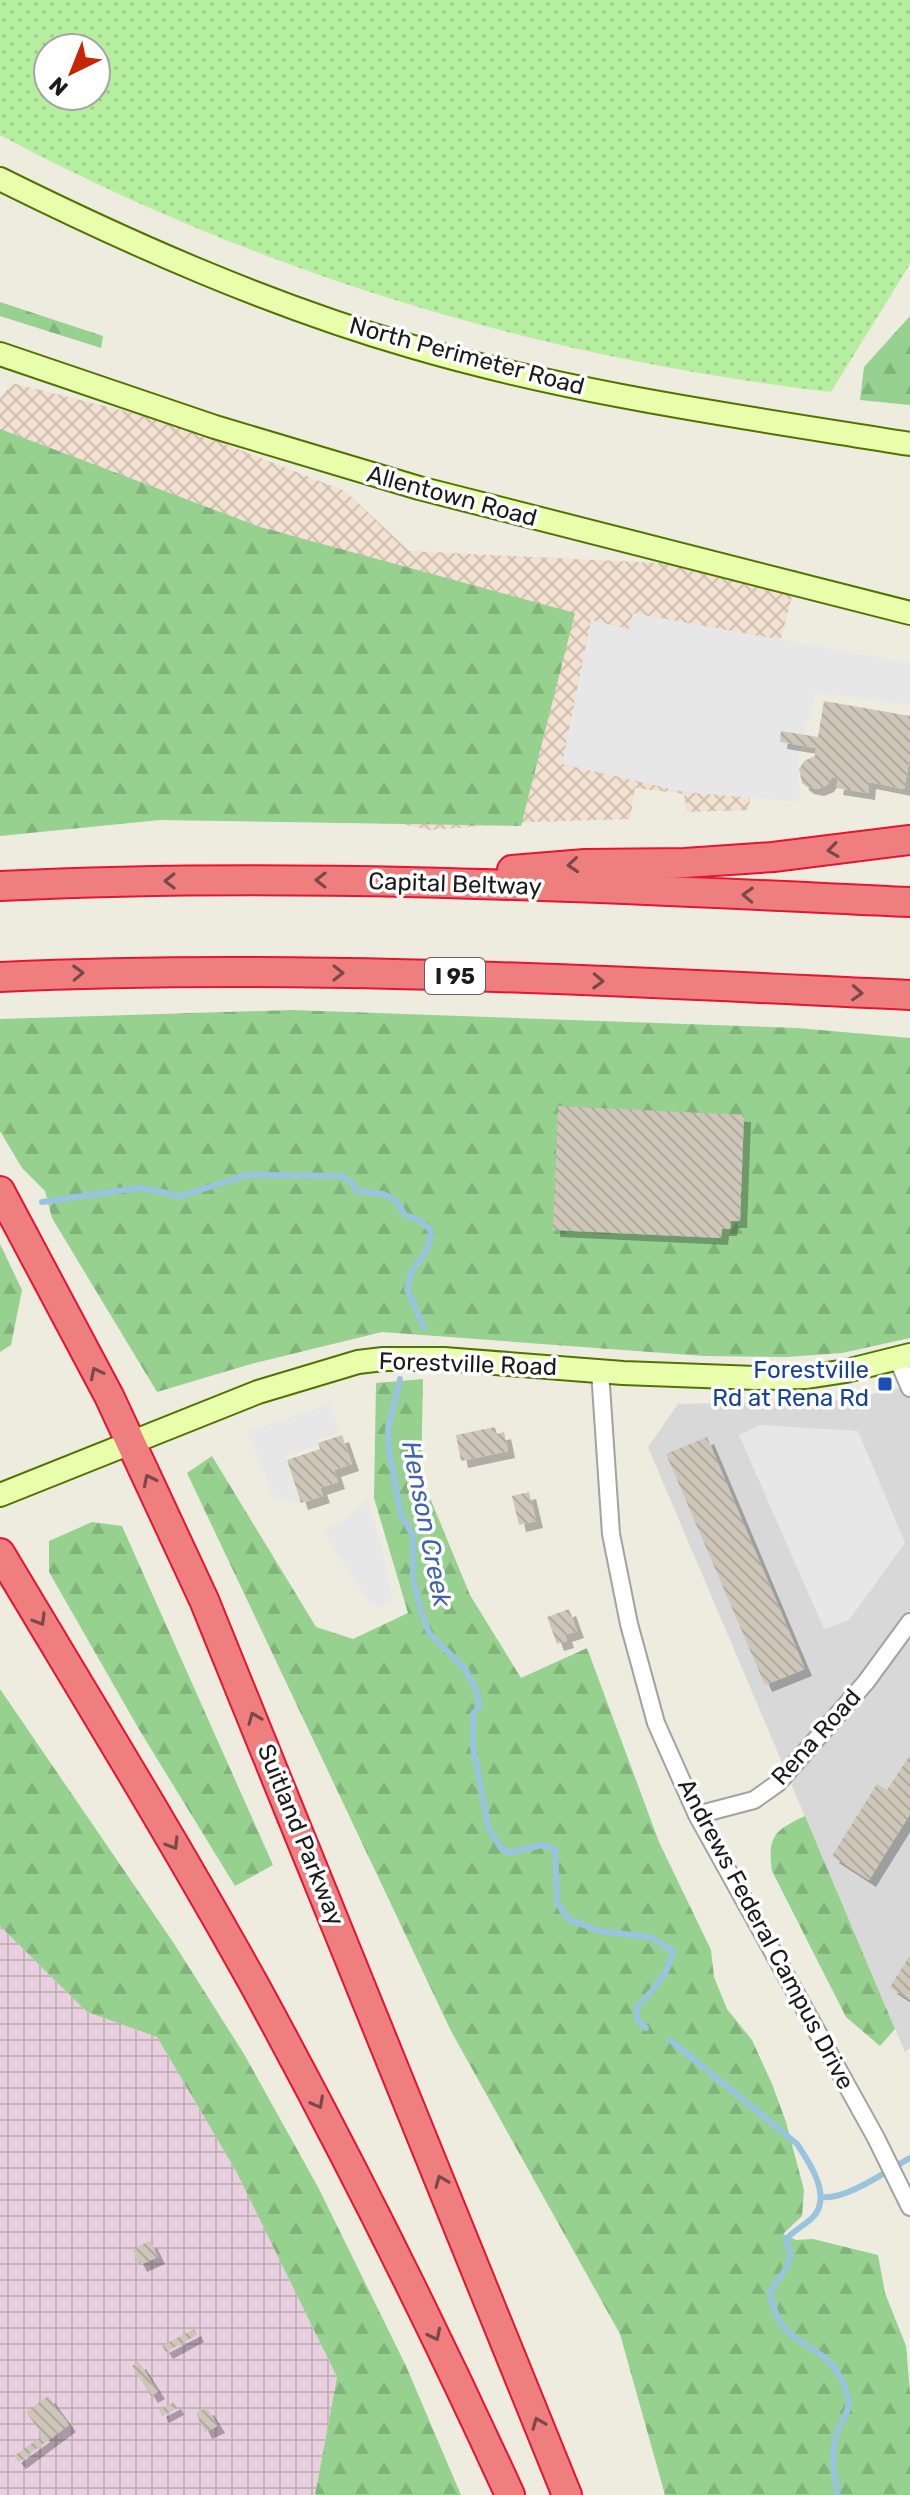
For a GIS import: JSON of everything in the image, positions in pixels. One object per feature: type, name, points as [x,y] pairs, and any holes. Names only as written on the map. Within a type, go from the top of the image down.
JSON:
[{"type":"highway","points":[[395,881],[585,864],[685,863],[773,857],[910,840]]},
{"type":"highway","name":"Capital Beltway","points":[[0,886],[248,879],[395,881],[910,902]]},
{"type":"highway","name":"I 95","points":[[0,977],[255,971],[483,976],[910,995]]},
{"type":"highway","name":"Suitland Parkway","points":[[0,1191],[59,1299],[192,1572],[567,2495]]},
{"type":"highway","points":[[0,1553],[202,1894],[308,2085],[402,2266],[510,2495]]},
{"type":"main road","name":"North Perimeter Road","points":[[0,179],[68,213],[257,294],[410,346],[591,391],[910,444]]},
{"type":"main road","name":"Allentown Road","points":[[0,354],[215,427],[406,484],[910,613]]},
{"type":"main road","name":"Forestville Road","points":[[0,1495],[258,1392],[358,1362],[444,1359],[600,1371],[756,1378],[807,1377],[904,1358]]},
{"type":"street","points":[[904,1358],[910,1388]]},
{"type":"street","name":"Andrews Federal Campus Drive","points":[[600,1371],[611,1534],[629,1624],[656,1723],[697,1815],[876,2138],[910,2207]]},
{"type":"street","name":"Rena Road","points":[[697,1815],[754,1800],[778,1783],[866,1682],[910,1622]]},
{"type":"shaded area","points":[[12,383],[168,422],[345,491],[409,551],[799,570],[775,661],[748,810],[687,812],[684,794],[635,788],[630,819],[531,822],[429,830],[398,823],[161,820],[0,781],[0,399]]},
{"type":"shaded area","points":[[633,613],[910,663],[910,705],[816,693],[799,755],[800,802],[684,792],[562,764],[591,620],[629,629]]},
{"type":"shaded area","points":[[910,1386],[910,2048],[905,2052],[648,1447],[678,1404],[845,1400]]},
{"type":"shaded area","points":[[330,1404],[340,1433],[316,1441],[317,1446],[285,1457],[300,1503],[274,1497],[247,1432]]},
{"type":"shaded area","points":[[760,1425],[858,1431],[905,1543],[849,1620],[824,1629],[739,1435]]},
{"type":"shaded area","points":[[368,1499],[393,1602],[381,1607],[371,1605],[323,1531],[345,1519]]},
{"type":"shaded area","points":[[0,1926],[87,2012],[157,2037],[236,2171],[337,2377],[315,2495],[0,2495]]},
{"type":"green space","points":[[0,0],[910,0],[910,264],[831,392],[723,377],[615,357],[509,332],[300,268],[198,229],[0,135]]},
{"type":"green space","points":[[0,302],[103,336],[101,348],[0,316]]},
{"type":"green space","points":[[910,316],[910,405],[860,400],[864,367]]},
{"type":"green space","points":[[0,429],[260,527],[575,613],[521,826],[160,820],[0,836]]},
{"type":"green space","points":[[292,1010],[798,1028],[910,1038],[910,1338],[842,1353],[786,1357],[704,1356],[382,1332],[251,1364],[157,1392],[52,1218],[45,1191],[22,1168],[0,1131],[0,1019]]},
{"type":"green space","points":[[0,1244],[22,1290],[11,1345],[0,1352]]},
{"type":"green space","points":[[423,1379],[421,1476],[470,1595],[521,1678],[587,1648],[659,1842],[711,1950],[714,1977],[727,2009],[752,2040],[772,2084],[786,2122],[804,2190],[802,2216],[783,2234],[796,2240],[813,2239],[878,2255],[885,2293],[906,2346],[910,2392],[910,2495],[665,2495],[620,2334],[451,2031],[187,1473],[212,1456],[316,1627],[353,1639],[408,1613],[374,1498],[376,1383]]},
{"type":"green space","points":[[92,1522],[122,1526],[273,1865],[235,1886],[140,1731],[49,1572],[49,1541]]},
{"type":"green space","points":[[0,1689],[173,1942],[244,2054],[318,2187],[406,2366],[461,2495],[315,2495],[337,2377],[236,2171],[157,2037],[87,2012],[0,1926]]},
{"type":"green space","points":[[805,1816],[895,2029],[880,2046],[846,2017],[772,1871],[771,1850],[775,1836]]},
{"type":"building","points":[[824,701],[910,716],[910,756],[904,789],[869,782],[868,793],[836,788],[838,778],[832,777],[827,785],[817,789],[802,783],[799,769],[804,761],[815,756],[816,748],[780,742],[781,731],[818,737]]},
{"type":"building","points":[[558,1106],[744,1115],[740,1221],[731,1221],[730,1229],[722,1229],[721,1238],[553,1230]]},
{"type":"building","points":[[495,1427],[497,1434],[504,1432],[508,1451],[461,1461],[456,1435]]},
{"type":"building","points":[[342,1435],[352,1464],[334,1470],[338,1482],[320,1488],[323,1496],[301,1503],[287,1460],[320,1449],[318,1443]]},
{"type":"building","points":[[707,1437],[805,1669],[765,1685],[666,1454]]},
{"type":"building","points":[[529,1492],[536,1521],[519,1525],[512,1496]]},
{"type":"building","points":[[569,1609],[577,1631],[565,1635],[567,1641],[557,1644],[547,1617]]},
{"type":"building","points":[[910,1755],[910,1814],[869,1880],[832,1856],[877,1784],[887,1790]]},
{"type":"building","points":[[910,1955],[910,2000],[890,1987]]},
{"type":"building","points":[[150,2241],[158,2257],[140,2265],[132,2249]]},
{"type":"building","points":[[194,2329],[197,2335],[166,2352],[162,2346]]},
{"type":"building","points":[[139,2362],[158,2392],[151,2396],[132,2366]]},
{"type":"building","points":[[48,2396],[69,2425],[19,2462],[14,2456],[43,2435],[26,2412]]},
{"type":"building","points":[[174,2402],[177,2408],[162,2416],[159,2410]]},
{"type":"building","points":[[207,2408],[218,2426],[205,2432],[196,2413]]},
{"type":"waterway","name":"Henson Creek","points":[[42,1202],[138,1188],[178,1197],[247,1175],[342,1176],[352,1182],[356,1191],[383,1194],[395,1200],[405,1215],[431,1230],[429,1246],[411,1273],[407,1289],[424,1328]]},
{"type":"waterway","name":"Henson Creek","points":[[400,1379],[388,1429],[389,1449],[400,1512],[413,1536],[413,1578],[429,1633],[466,1670],[478,1695],[479,1707],[473,1714],[473,1747],[489,1830],[503,1850],[510,1853],[542,1845],[555,1849],[557,1902],[568,1919],[599,1931],[650,1937],[673,1951],[664,1975],[637,2007],[637,2020],[646,2028]]},
{"type":"waterway","name":"Henson Creek","points":[[670,2040],[797,2144],[818,2181],[818,2211],[786,2239],[789,2262],[770,2292],[775,2312],[783,2326],[835,2368],[847,2393],[848,2408],[834,2447],[838,2495]]},
{"type":"waterway","name":"Henson Creek","points":[[821,2197],[854,2190],[910,2158]]},
{"type":"place","name":"Forestville Rd at Rena Rd","points":[[885,1384]]}]
